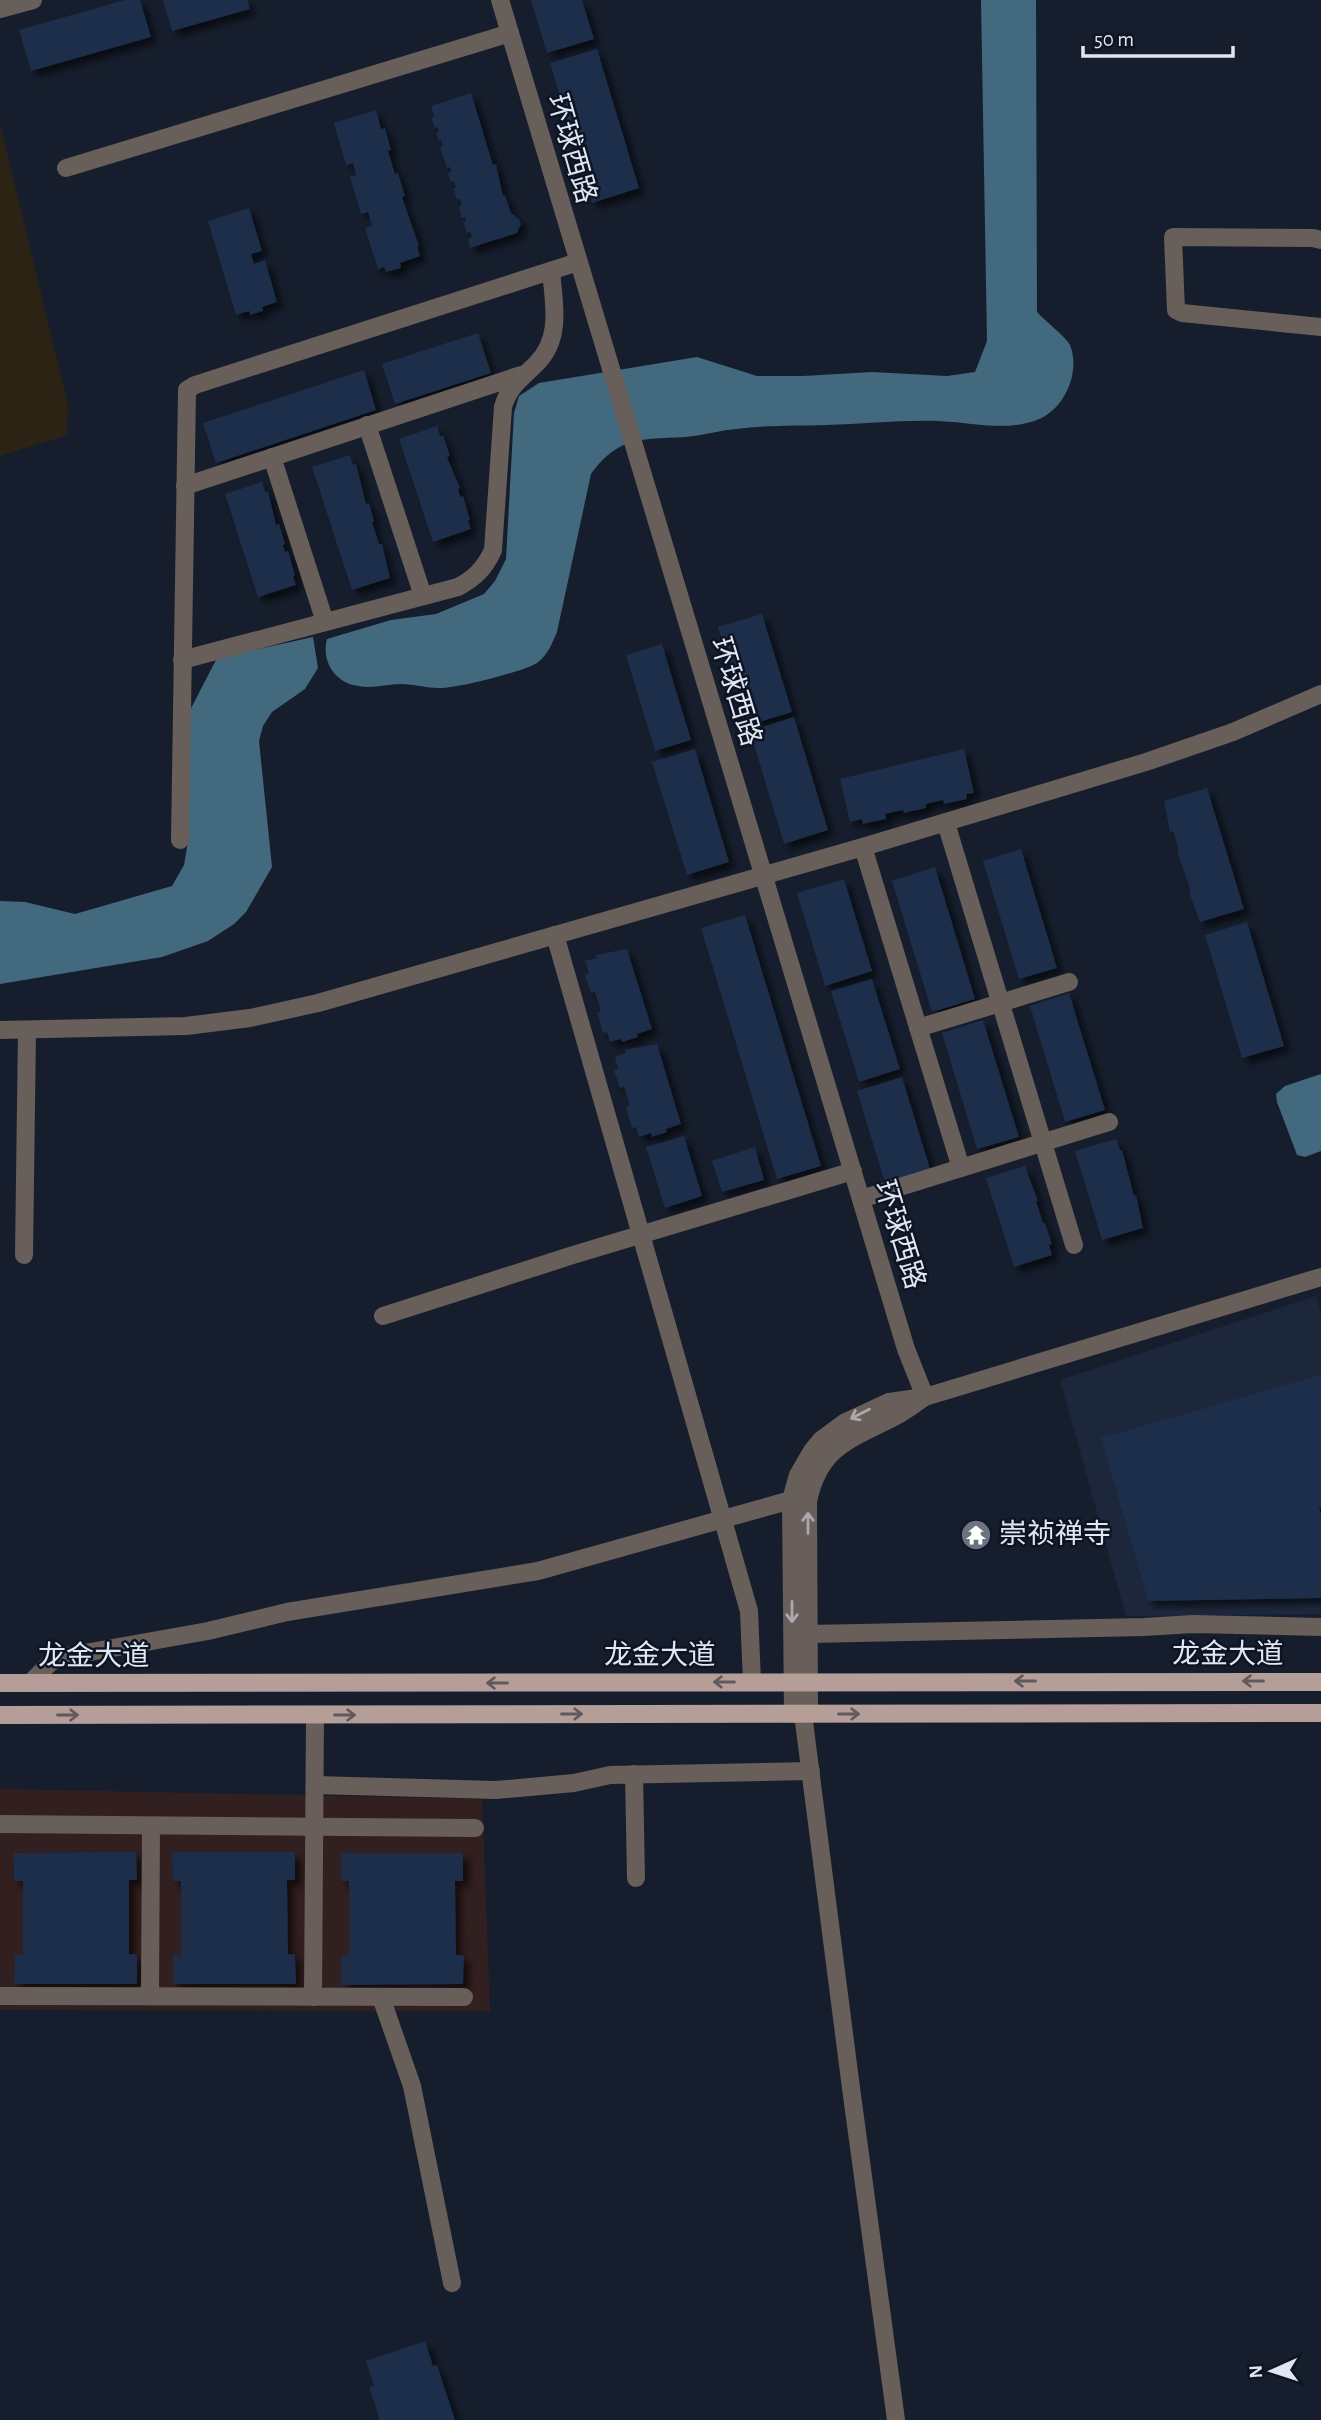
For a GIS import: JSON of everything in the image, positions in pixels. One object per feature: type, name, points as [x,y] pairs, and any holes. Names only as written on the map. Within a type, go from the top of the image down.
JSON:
[{"type":"main road","name":"龙金大道","points":[[0,1683],[1321,1682]]},
{"type":"main road","name":"龙金大道","points":[[0,1715],[1321,1713]]},
{"type":"street","points":[[0,9],[33,0]]},
{"type":"street","name":"环球西路","points":[[500,0],[906,1349],[925,1397]]},
{"type":"street","points":[[66,168],[510,33]]},
{"type":"street","points":[[1321,240],[1173,237],[1175,310],[1182,313],[1321,327]]},
{"type":"street","points":[[180,839],[187,390],[195,385],[578,262]]},
{"type":"street","points":[[182,660],[467,583],[482,570],[493,550],[503,407],[511,388],[542,358],[552,337],[555,324],[551,271]]},
{"type":"street","points":[[185,486],[524,374]]},
{"type":"street","points":[[368,425],[423,596]]},
{"type":"street","points":[[272,457],[325,622]]},
{"type":"street","points":[[0,1030],[186,1026],[250,1018],[318,1003],[946,823],[1190,749],[1321,694]]},
{"type":"street","points":[[946,823],[1074,1245]]},
{"type":"street","points":[[863,847],[961,1168]]},
{"type":"street","points":[[555,935],[749,1611],[752,1682]]},
{"type":"street","points":[[918,1028],[1069,982]]},
{"type":"street","points":[[23,1255],[27,1030]]},
{"type":"street","points":[[861,1199],[1110,1122]]},
{"type":"street","points":[[383,1316],[641,1234],[853,1171]]},
{"type":"street","points":[[896,2420],[802,1714],[791,1500],[804,1464],[812,1451],[832,1431],[866,1411],[889,1402],[925,1397],[1321,1277]]},
{"type":"street","points":[[801,1682],[809,1634],[808,1501],[818,1472],[842,1444],[895,1417],[925,1397]]},
{"type":"street","points":[[30,1683],[50,1663],[62,1657],[208,1631],[287,1612],[538,1571],[791,1500]]},
{"type":"street","points":[[809,1634],[1193,1624],[1321,1627]]},
{"type":"street","points":[[313,1997],[315,1715]]},
{"type":"street","points":[[315,1784],[496,1790],[574,1783],[610,1775],[811,1771]]},
{"type":"street","points":[[634,1774],[636,1878]]},
{"type":"street","points":[[0,1824],[475,1828]]},
{"type":"street","points":[[150,1996],[151,1825]]},
{"type":"street","points":[[0,1996],[464,1997]]},
{"type":"street","points":[[381,1997],[412,2086],[452,2283]]},
{"type":"shaded area","points":[[981,0],[1036,0],[1037,312],[1068,342],[1073,356],[1072,378],[1055,408],[1047,415],[1025,424],[987,425],[923,421],[770,426],[626,444],[606,456],[591,474],[557,632],[541,660],[505,675],[447,688],[401,684],[364,687],[350,684],[337,676],[328,663],[327,639],[391,620],[436,614],[484,594],[495,581],[506,559],[514,413],[519,396],[539,383],[697,357],[757,376],[872,372],[947,376],[975,372],[987,341]]},
{"type":"shaded area","points":[[0,124],[68,405],[67,435],[0,456]]},
{"type":"shaded area","points":[[313,637],[318,668],[305,689],[272,712],[263,726],[259,741],[272,867],[246,912],[234,924],[208,941],[162,957],[0,984],[0,901],[25,902],[75,914],[172,886],[184,865],[188,841],[186,718],[217,658]]},
{"type":"shaded area","points":[[1321,1074],[1321,1151],[1305,1157],[1297,1155],[1276,1094],[1285,1086]]},
{"type":"shaded area","points":[[1316,1296],[1321,1313],[1321,1614],[1126,1616],[1060,1380]]},
{"type":"shaded area","points":[[0,1789],[482,1799],[490,2011],[0,2010]]},
{"type":"building","points":[[125,0],[140,0],[151,37],[31,71],[19,30]]},
{"type":"building","points":[[163,0],[247,0],[250,9],[172,31]]},
{"type":"building","points":[[531,0],[582,0],[594,39],[547,53]]},
{"type":"building","points":[[597,49],[639,188],[592,203],[550,63]]},
{"type":"building","points":[[471,93],[493,165],[496,164],[503,196],[505,195],[511,213],[521,224],[517,233],[470,248],[468,239],[472,237],[470,232],[467,233],[463,221],[466,221],[465,217],[462,218],[459,206],[462,205],[460,199],[457,200],[454,181],[451,182],[448,173],[451,172],[450,167],[447,168],[440,147],[443,146],[436,132],[439,131],[431,118],[434,117],[431,106]]},
{"type":"building","points":[[376,110],[381,129],[385,128],[391,150],[388,151],[395,174],[398,173],[405,196],[402,197],[420,256],[400,263],[401,268],[386,272],[384,267],[378,269],[365,228],[372,226],[368,212],[361,214],[350,177],[356,175],[353,163],[346,165],[334,123]]},
{"type":"building","points":[[249,208],[262,251],[251,254],[254,264],[265,260],[277,302],[262,307],[263,311],[236,315],[208,221]]},
{"type":"building","points":[[478,333],[491,373],[395,404],[382,364]]},
{"type":"building","points":[[364,370],[376,410],[216,463],[203,423]]},
{"type":"building","points":[[437,426],[450,456],[447,457],[460,488],[460,497],[463,496],[471,529],[433,542],[399,439]]},
{"type":"building","points":[[350,455],[353,465],[356,464],[366,504],[369,503],[374,521],[372,522],[379,544],[382,544],[390,578],[352,590],[312,467]]},
{"type":"building","points":[[262,482],[265,492],[268,491],[276,525],[279,524],[285,552],[288,551],[296,585],[258,597],[225,494]]},
{"type":"building","points":[[762,614],[792,712],[749,725],[718,627]]},
{"type":"building","points":[[662,644],[691,740],[655,751],[626,655]]},
{"type":"building","points":[[794,717],[828,830],[784,844],[750,731]]},
{"type":"building","points":[[695,749],[729,862],[687,875],[652,762]]},
{"type":"building","points":[[964,749],[974,793],[966,794],[967,799],[944,804],[943,800],[926,804],[926,808],[885,814],[886,819],[863,824],[862,819],[850,822],[840,779]]},
{"type":"building","points":[[1207,788],[1244,909],[1200,922],[1177,852],[1179,851],[1173,831],[1170,832],[1164,801]]},
{"type":"building","points":[[1021,849],[1057,968],[1019,979],[983,861]]},
{"type":"building","points":[[935,867],[975,999],[932,1012],[892,881]]},
{"type":"building","points":[[844,879],[872,971],[825,986],[797,893]]},
{"type":"building","points":[[745,915],[821,1166],[777,1179],[701,928]]},
{"type":"building","points":[[1247,922],[1284,1046],[1242,1058],[1205,935]]},
{"type":"building","points":[[627,949],[652,1029],[622,1042],[621,1039],[610,1042],[607,1032],[603,1033],[597,1012],[601,1011],[595,992],[591,993],[585,975],[589,973],[585,961],[597,958],[596,955]]},
{"type":"building","points":[[872,979],[900,1069],[859,1082],[831,991]]},
{"type":"building","points":[[1069,993],[1105,1110],[1065,1122],[1030,1006]]},
{"type":"building","points":[[983,1020],[1019,1137],[977,1149],[942,1033]]},
{"type":"building","points":[[657,1044],[681,1124],[652,1137],[651,1133],[639,1137],[636,1127],[632,1128],[626,1107],[630,1106],[624,1087],[620,1088],[614,1070],[618,1069],[615,1057],[626,1053],[625,1050]]},
{"type":"building","points":[[902,1077],[930,1169],[885,1183],[857,1091]]},
{"type":"building","points":[[684,1136],[702,1196],[665,1208],[646,1147]]},
{"type":"building","points":[[1116,1139],[1122,1150],[1134,1196],[1136,1195],[1143,1228],[1102,1240],[1075,1151]]},
{"type":"building","points":[[755,1147],[764,1180],[722,1192],[712,1161]]},
{"type":"building","points":[[1025,1166],[1052,1244],[1049,1245],[1052,1255],[1014,1267],[986,1178]]},
{"type":"building","points":[[1321,1375],[1321,1598],[1148,1601],[1101,1438]]},
{"type":"building","points":[[136,1852],[137,1880],[129,1880],[129,1954],[137,1954],[137,1984],[14,1984],[15,1954],[23,1955],[23,1881],[14,1881],[14,1853]]},
{"type":"building","points":[[172,1852],[295,1852],[295,1880],[287,1880],[288,1954],[295,1954],[296,1984],[173,1984],[173,1954],[181,1955],[181,1881],[173,1881]]},
{"type":"building","points":[[341,1853],[463,1853],[463,1881],[455,1881],[456,1955],[464,1955],[463,1984],[341,1985],[341,1955],[349,1955],[349,1881],[341,1881]]},
{"type":"building","points":[[425,2341],[433,2366],[437,2365],[455,2420],[380,2420],[369,2387],[374,2386],[366,2361]]},
{"type":"place","name":"崇祯禅寺","points":[[976,1535]]}]
